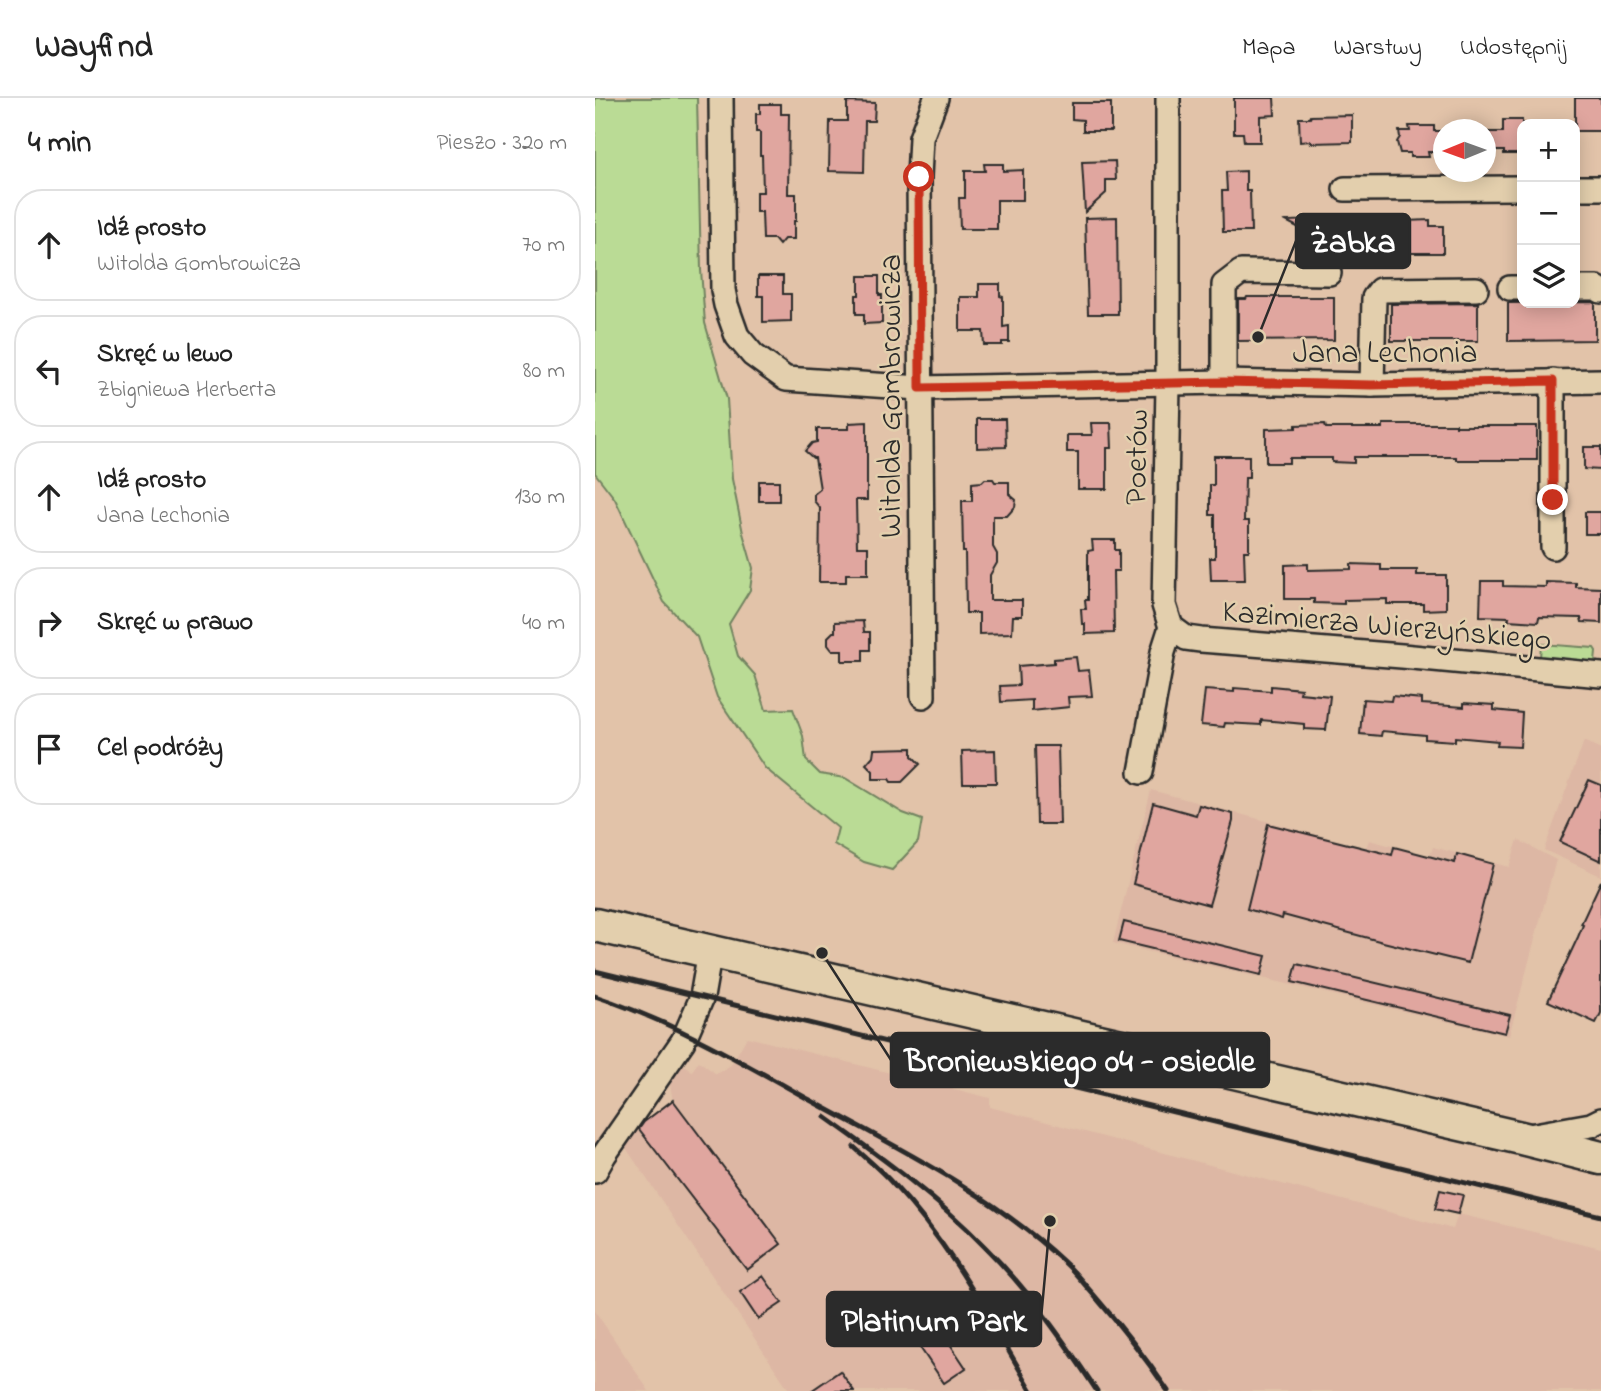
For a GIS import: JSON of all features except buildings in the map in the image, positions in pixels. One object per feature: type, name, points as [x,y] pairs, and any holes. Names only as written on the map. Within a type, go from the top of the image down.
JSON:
[{"type":"main road","points":[[595,925],[1601,1158]]},
{"type":"street","name":"Jana Lechonia","points":[[721,98],[723,290],[726,305],[737,336],[753,355],[786,379],[920,388],[1224,382],[1372,385],[1601,381]]},
{"type":"street","name":"Witolda Gombrowicza","points":[[923,696],[919,177],[921,138],[936,98]]},
{"type":"street","name":"Poetów","points":[[1141,772],[1163,652],[1171,627],[1164,605],[1168,384],[1168,98]]},
{"type":"street","points":[[1345,189],[1517,188]]},
{"type":"street","points":[[1580,188],[1601,188]]},
{"type":"street","points":[[1224,382],[1224,285],[1241,272],[1329,273]]},
{"type":"street","points":[[1580,288],[1597,288],[1601,291]]},
{"type":"street","points":[[1372,385],[1374,298],[1380,289],[1476,289]]},
{"type":"street","points":[[1553,381],[1553,547]]},
{"type":"street","name":"Kazimierza Wierzyńskiego","points":[[1171,627],[1187,638],[1201,640],[1601,675]]},
{"type":"street","points":[[595,1171],[683,1041],[702,997],[710,951]]},
{"type":"street","points":[[1521,1138],[1591,1125],[1601,1120]]},
{"type":"shaded area","points":[[1584,741],[1601,749],[1601,876],[1544,850]]},
{"type":"shaded area","points":[[1151,790],[1366,848],[1369,840],[1430,856],[1433,847],[1509,867],[1518,840],[1556,860],[1509,1036],[1113,943]]},
{"type":"shaded area","points":[[747,1037],[990,1098],[990,1107],[1453,1229],[1458,1214],[1601,1248],[1601,1391],[790,1391],[624,1145],[638,1127],[673,1101],[669,1079],[682,1063],[692,1071],[699,1061],[716,1074],[731,1065]]},
{"type":"shaded area","points":[[595,1311],[649,1391],[595,1391]]},
{"type":"green space","points":[[595,98],[697,98],[701,270],[705,323],[727,399],[732,479],[753,568],[750,590],[729,624],[738,656],[755,675],[766,710],[793,709],[803,736],[806,760],[820,774],[845,778],[903,813],[922,820],[918,842],[892,870],[864,862],[834,844],[838,828],[765,768],[717,697],[697,637],[664,602],[615,499],[595,473]]},
{"type":"green space","points":[[1541,644],[1594,648],[1595,662],[1540,658]]},
{"type":"railway","points":[[595,971],[1601,1216]]},
{"type":"railway","points":[[595,996],[651,1017],[731,1057],[910,1154],[975,1193],[1036,1238],[1072,1270],[1123,1329],[1168,1391]]},
{"type":"railway","points":[[825,1117],[929,1195],[986,1248],[1017,1281],[1045,1317],[1097,1391]]},
{"type":"railway","points":[[854,1147],[889,1180],[934,1233],[969,1284],[1032,1391]]},
{"type":"place","name":"Żabka","points":[[1258,337]]},
{"type":"place","name":"Broniewskiego 04 - osiedle","points":[[822,953]]},
{"type":"place","name":"Platinum Park","points":[[1050,1221]]},
{"type":"route","points":[[919,177],[920,388],[1132,383],[1372,385],[1553,381],[1553,500]]}]
